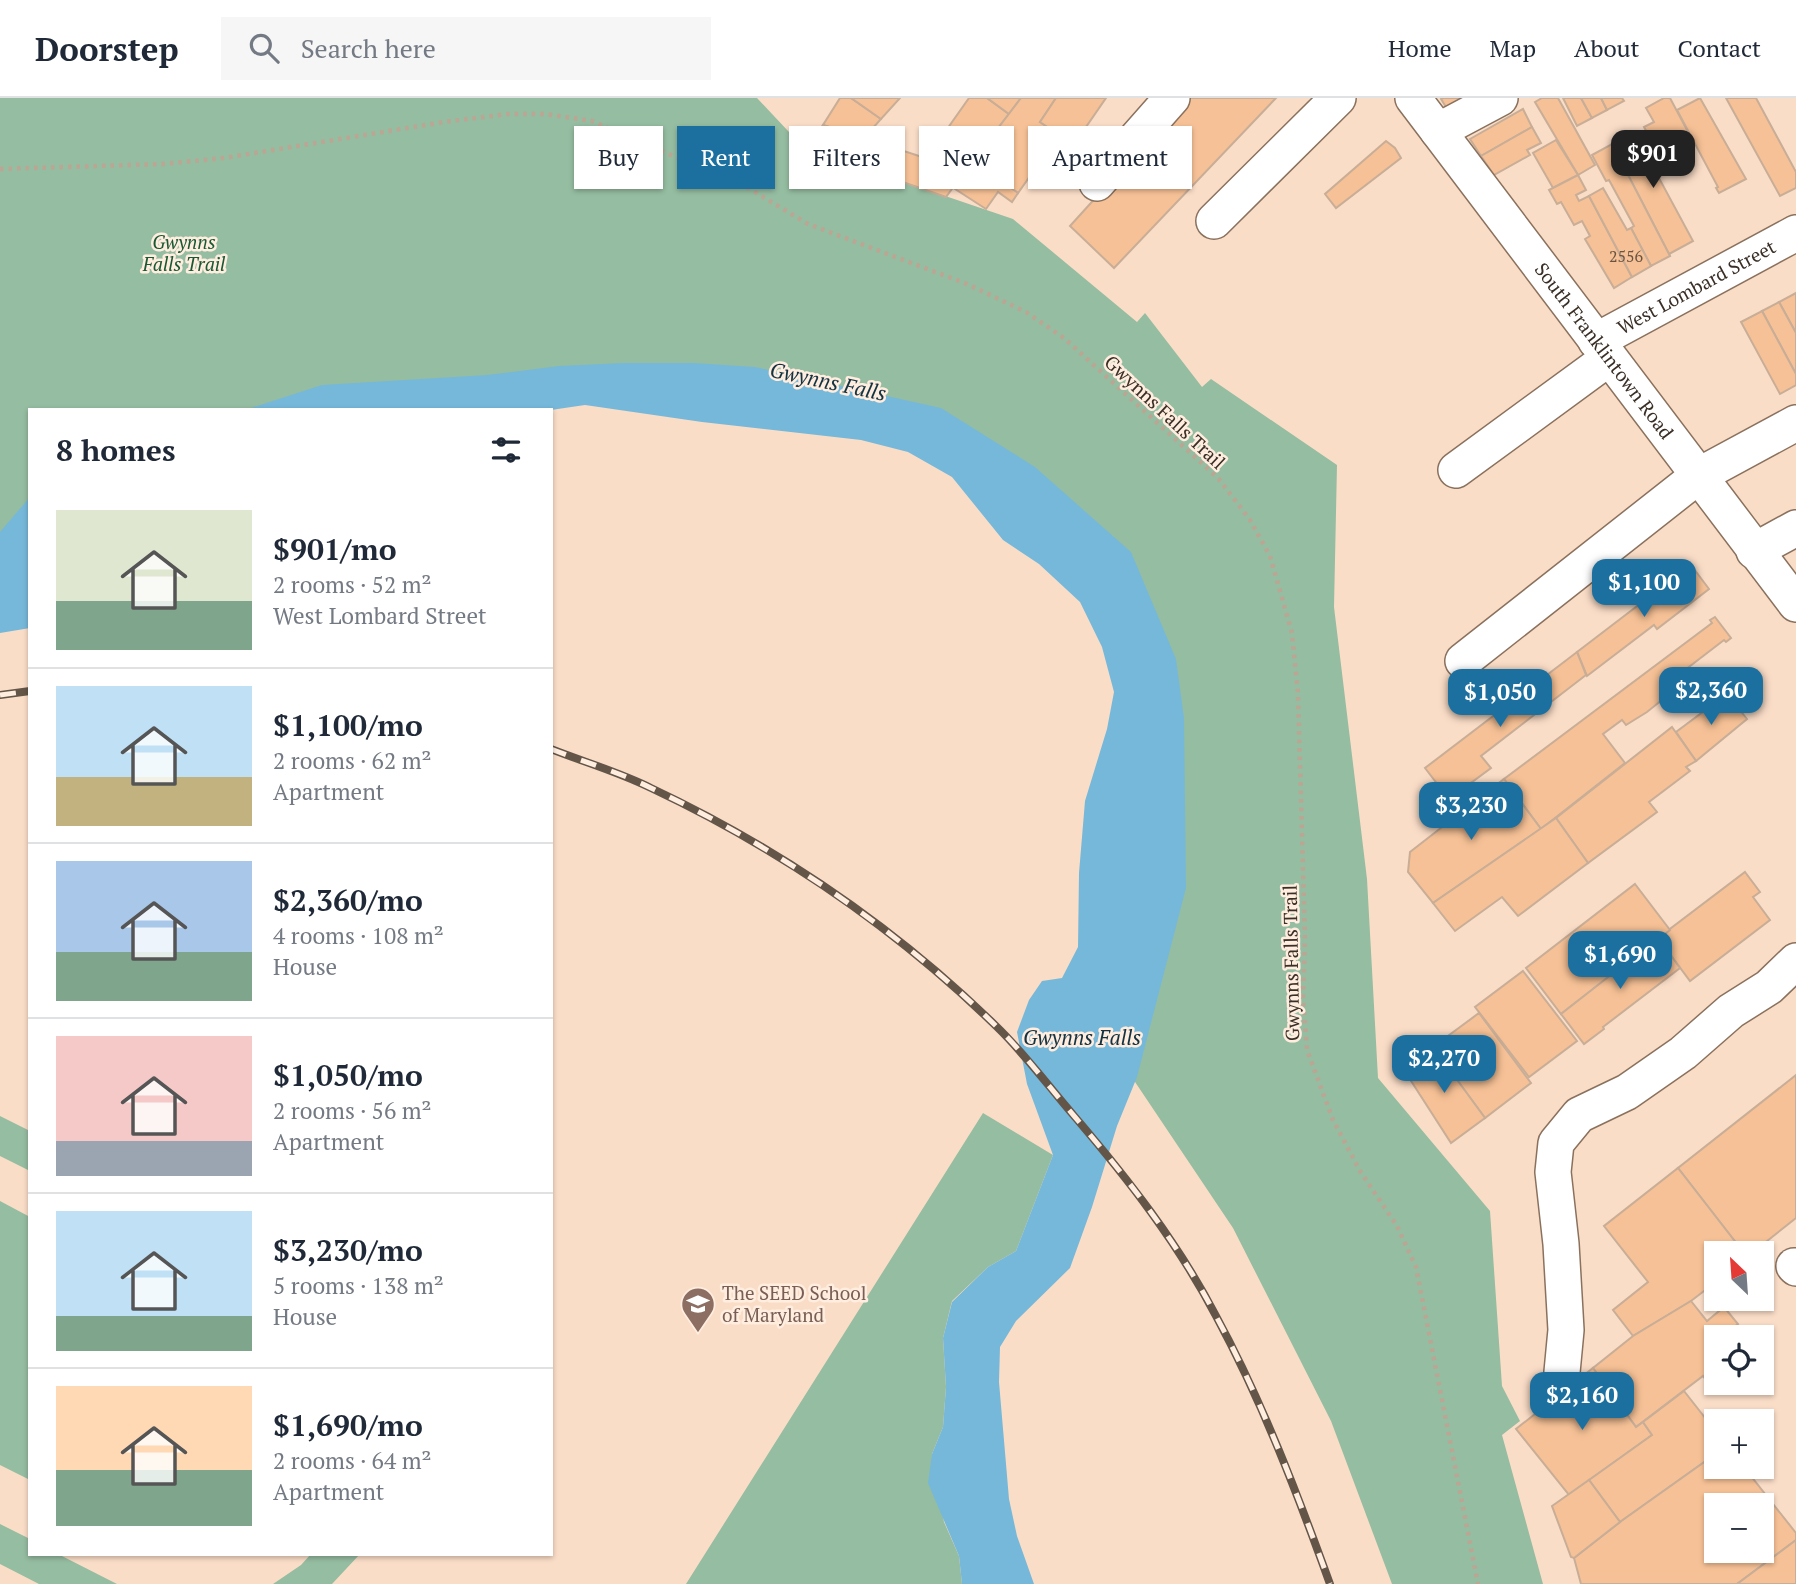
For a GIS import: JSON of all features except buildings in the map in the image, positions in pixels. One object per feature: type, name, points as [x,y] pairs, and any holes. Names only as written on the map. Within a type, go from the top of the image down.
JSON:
[{"type":"street","points":[[1147,126],[1172,98]]},
{"type":"street","points":[[1214,221],[1338,98]]},
{"type":"street","name":"South Franklintown Road","points":[[1413,98],[1796,604]]},
{"type":"street","points":[[1438,131],[1500,98]]},
{"type":"street","name":"West Lombard Street","points":[[1456,470],[1603,349],[1796,233]]},
{"type":"street","points":[[1463,661],[1698,476],[1796,423]]},
{"type":"street","points":[[1754,551],[1796,528]]},
{"type":"street","points":[[1562,1372],[1566,1330],[1553,1172],[1556,1143],[1579,1115],[1627,1092],[1683,1053],[1731,1012],[1769,987],[1796,961]]},
{"type":"path","name":"Gwynns Falls Trail","points":[[0,169],[163,164],[223,158],[508,114],[546,114],[592,121],[750,189],[808,224],[967,284],[1026,312],[1064,338],[1218,478],[1250,520],[1270,556],[1293,634],[1298,708],[1305,939],[1303,998],[1307,1050],[1333,1120],[1360,1171],[1397,1226],[1416,1267],[1478,1584]]},
{"type":"green space","name":"Gwynns Falls Trail","points":[[0,98],[757,98],[789,132],[789,189],[905,189],[905,182],[1013,219],[1137,322],[1145,313],[1202,387],[1211,379],[1337,465],[1334,607],[1367,879],[1378,1078],[1490,1211],[1502,1386],[1520,1421],[1502,1435],[1543,1584],[1392,1584],[1331,1421],[1233,1228],[1125,1067],[1120,620],[905,425],[632,387],[380,408],[28,408],[28,554],[0,573]]},
{"type":"green space","points":[[983,1113],[1053,1155],[1016,1251],[988,1267],[952,1301],[943,1338],[946,1387],[943,1427],[932,1454],[944,1522],[959,1556],[962,1584],[686,1584]]},
{"type":"green space","points":[[0,1116],[28,1130],[28,1170],[0,1156]]},
{"type":"green space","points":[[0,1201],[28,1216],[28,1479],[0,1465]]},
{"type":"green space","points":[[0,1524],[28,1538],[28,1556],[62,1556],[117,1584],[39,1584],[0,1564]]},
{"type":"green space","points":[[309,1556],[358,1556],[332,1584],[273,1584],[301,1565]]},
{"type":"water","name":"Gwynns Falls","points":[[694,363],[755,367],[941,408],[1035,467],[1131,552],[1176,659],[1184,718],[1186,888],[1137,1077],[1117,1126],[1070,1268],[1016,1321],[1000,1347],[999,1382],[1009,1499],[1017,1536],[1034,1584],[962,1584],[959,1556],[928,1483],[932,1454],[943,1427],[946,1387],[943,1338],[952,1302],[988,1267],[1016,1251],[1053,1155],[1027,1084],[1017,1032],[1029,1000],[1042,981],[1062,978],[1078,947],[1079,873],[1085,801],[1107,729],[1114,692],[1102,647],[1080,602],[1039,564],[1003,540],[952,477],[908,452],[861,440],[702,422],[585,405],[553,410],[251,408],[322,385],[487,375],[559,366]]},
{"type":"water","points":[[28,499],[28,628],[0,633],[0,532]]},
{"type":"railway","points":[[0,695],[28,691]]},
{"type":"railway","points":[[553,750],[651,788],[698,811],[790,864],[834,893],[919,957],[1007,1037],[1133,1188],[1169,1237],[1201,1289],[1264,1414],[1330,1584]]},
{"type":"place","name":"The SEED School of Maryland","points":[[698,1334]]}]
